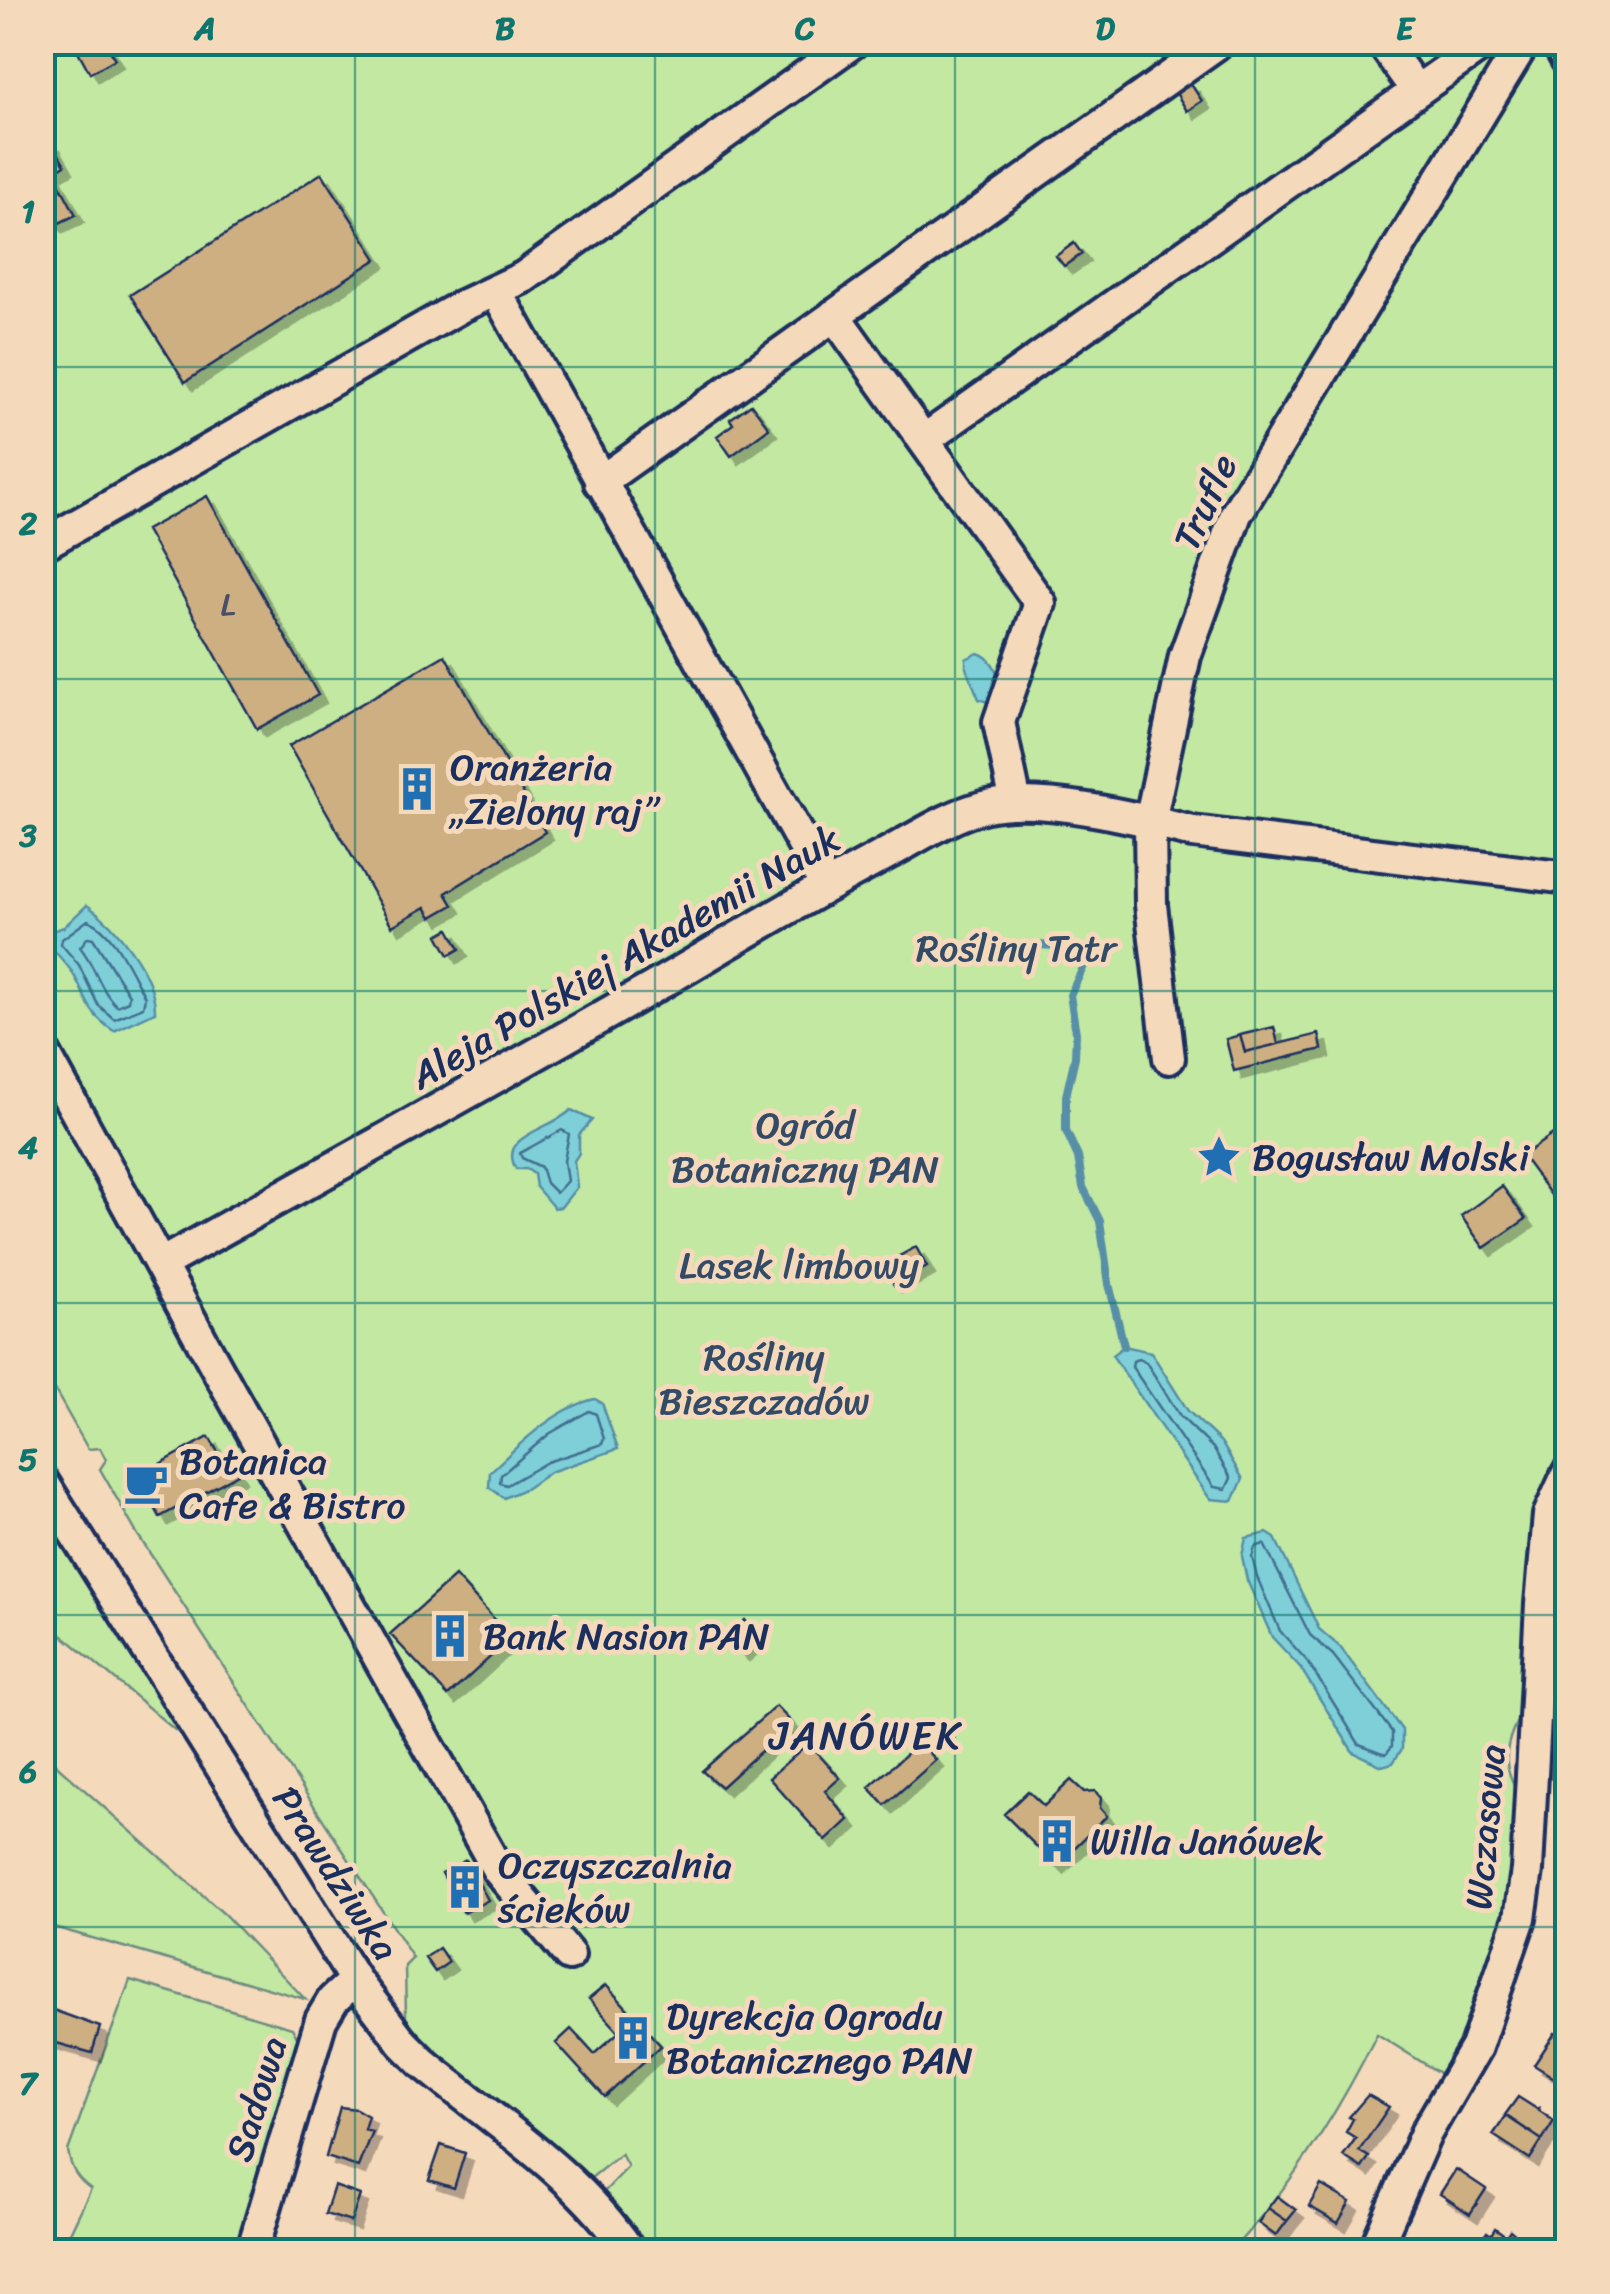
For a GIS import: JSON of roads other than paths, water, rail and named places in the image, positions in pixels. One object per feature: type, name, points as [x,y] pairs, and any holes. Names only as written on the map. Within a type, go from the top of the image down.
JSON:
[{"type":"street","points":[[42,545],[462,306],[524,277],[853,42]]},
{"type":"street","points":[[600,482],[1218,42]]},
{"type":"street","points":[[1382,42],[1416,90]]},
{"type":"street","points":[[924,440],[1486,42]]},
{"type":"street","name":"Trufle","points":[[1169,1058],[1151,904],[1150,822],[1185,656],[1236,514],[1524,42]]},
{"type":"street","points":[[1557,42],[1568,60]]},
{"type":"street","points":[[496,291],[826,886]]},
{"type":"street","points":[[834,316],[1040,604],[1000,722],[1016,803]]},
{"type":"street","name":"Aleja Polskiej Akademii Nauk","points":[[161,1264],[560,1042],[826,886],[957,816],[985,806],[1016,803],[1150,822],[1192,832],[1568,878]]},
{"type":"street","points":[[42,1049],[488,1853],[569,1955]]},
{"type":"street","name":"Wczasowa","points":[[1374,2252],[1426,2134],[1476,2046],[1520,1918],[1554,1605],[1545,1558],[1550,1515],[1568,1474]]},
{"type":"street","name":"Prawdziwka","points":[[42,1481],[355,1980],[403,2043],[574,2186],[613,2227],[630,2252]]},
{"type":"street","name":"Sadowa","points":[[252,2252],[321,2020],[333,2000],[355,1980]]},
{"type":"water","points":[[978,653],[991,662],[1002,686],[993,704],[979,699],[966,668],[966,659]]},
{"type":"water","points":[[87,905],[132,952],[154,998],[155,1012],[114,1031],[93,1011],[72,972],[47,940],[52,931],[64,927]]},
{"type":"water","points":[[571,1110],[592,1120],[579,1135],[579,1153],[574,1161],[577,1187],[561,1207],[554,1208],[536,1187],[534,1174],[516,1169],[512,1158],[520,1141]]},
{"type":"water","points":[[1124,1346],[1151,1352],[1188,1411],[1221,1442],[1243,1479],[1233,1501],[1210,1499],[1112,1355]]},
{"type":"water","points":[[595,1399],[602,1403],[618,1449],[550,1472],[504,1498],[489,1487],[490,1472],[525,1439],[566,1410]]},
{"type":"water","points":[[1267,1533],[1275,1538],[1319,1629],[1340,1647],[1402,1730],[1402,1749],[1393,1763],[1382,1766],[1353,1752],[1300,1667],[1272,1637],[1247,1580],[1242,1556],[1246,1538]]},
{"type":"waterway","points":[[1018,949],[1051,946],[1082,957],[1084,966],[1070,995],[1076,1033],[1066,1096],[1066,1131],[1078,1157],[1083,1187],[1100,1221],[1109,1284],[1124,1346]]},
{"type":"place","name":"Oranżeria „Zielony raj”","points":[[417,789]]},
{"type":"place","name":"Bogusław Molski","points":[[1219,1157]]},
{"type":"place","name":"Botanica Cafe & Bistro","points":[[146,1483]]},
{"type":"place","name":"Bank Nasion PAN","points":[[450,1636]]},
{"type":"place","name":"Willa Janówek","points":[[1057,1841]]},
{"type":"place","name":"Oczyszczalnia ścieków","points":[[465,1887]]},
{"type":"place","name":"Dyrekcja Ogrodu Botanicznego PAN","points":[[633,2038]]},
{"type":"district","name":"JANÓWEK","points":[[866,1735]]},
{"type":"park label","name":"Rośliny Tatr","points":[[1016,948]]},
{"type":"park label","name":"Ogród Botaniczny PAN","points":[[805,1147]]},
{"type":"park label","name":"Lasek limbowy","points":[[799,1265]]},
{"type":"park label","name":"Rośliny Bieszczadów","points":[[764,1379]]}]
